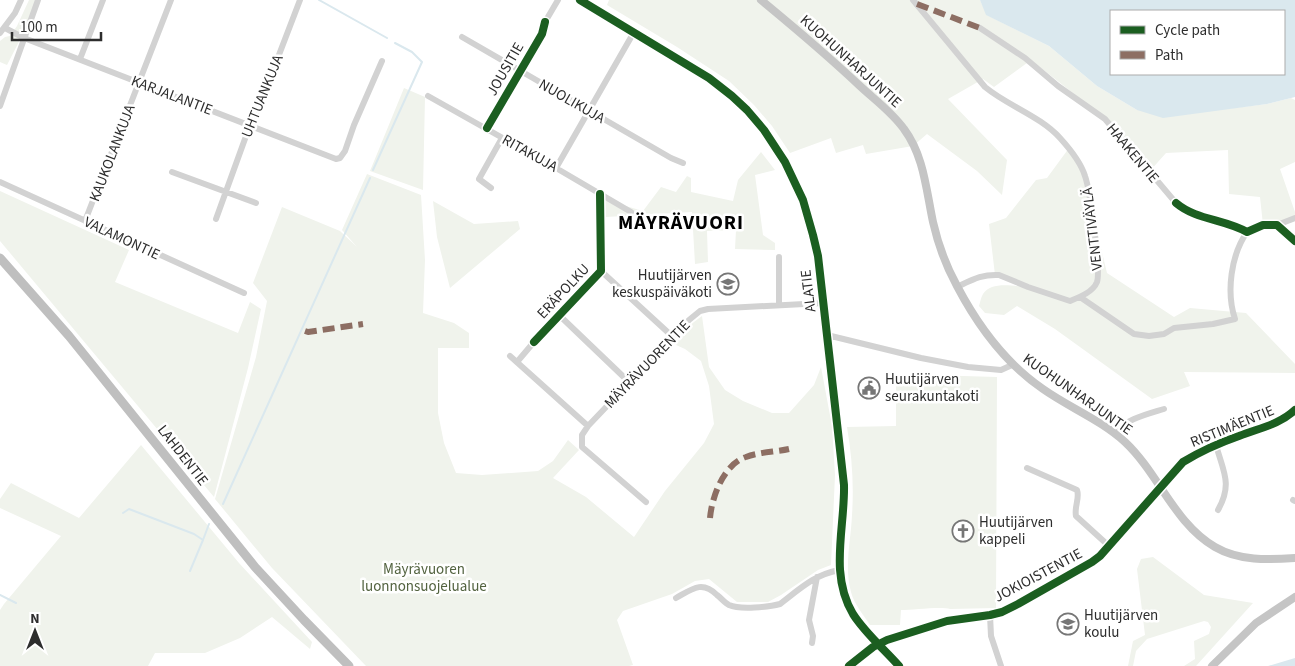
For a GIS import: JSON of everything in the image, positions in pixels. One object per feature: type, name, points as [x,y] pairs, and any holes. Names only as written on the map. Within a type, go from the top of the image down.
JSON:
[{"type":"highway","name":"LAHDENTIE","points":[[0,258],[69,336],[261,574],[349,666]]},
{"type":"main road","name":"KUOHUNHARJUNTIE","points":[[761,0],[884,106],[903,127],[912,141],[920,160],[939,246],[957,287],[971,311],[1012,365],[1043,389],[1114,433],[1135,453],[1186,523],[1199,536],[1216,548],[1245,558],[1278,560],[1295,558]]},
{"type":"main road","points":[[1212,666],[1256,623],[1295,597]]},
{"type":"street","points":[[3,30],[15,13],[21,0]]},
{"type":"street","points":[[0,106],[38,0]]},
{"type":"street","points":[[80,59],[103,0]]},
{"type":"street","name":"KAUKOLANKUJA","points":[[85,221],[171,0]]},
{"type":"street","name":"UHTUANKUJA","points":[[216,219],[250,125],[259,107],[300,0]]},
{"type":"street","points":[[545,22],[558,0]]},
{"type":"street","name":"ALATIE","points":[[580,0],[709,78],[732,96],[747,110],[776,146],[802,200],[813,234],[820,269],[844,485],[844,517],[839,570],[846,598],[853,614],[866,631],[899,666]]},
{"type":"street","name":"VENTTIVÄYLÄ","points":[[915,2],[985,87],[996,96],[1049,128],[1069,148],[1080,166],[1089,190],[1098,268],[1096,283],[1092,289],[1080,297]]},
{"type":"street","name":"HAAKENTIE","points":[[980,28],[1025,58],[1058,86],[1104,119],[1184,210],[1225,222],[1247,232]]},
{"type":"street","name":"KARJALANTIE","points":[[3,30],[336,159],[340,158],[345,151],[382,60]]},
{"type":"street","points":[[556,168],[590,112],[634,32]]},
{"type":"street","name":"NUOLIKUJA","points":[[462,37],[590,112],[683,163]]},
{"type":"street","name":"RITAKUJA","points":[[428,96],[631,212]]},
{"type":"street","points":[[491,188],[479,179],[502,138]]},
{"type":"street","points":[[172,172],[256,203]]},
{"type":"street","name":"VALAMONTIE","points":[[0,182],[244,294]]},
{"type":"street","points":[[957,287],[981,276],[999,275],[1070,301],[1080,297],[1134,334],[1149,336],[1164,334],[1174,328],[1213,324],[1234,319],[1231,307],[1235,254],[1247,232],[1263,225],[1277,225],[1295,218]]},
{"type":"street","points":[[1277,225],[1295,241]]},
{"type":"street","points":[[779,257],[779,305]]},
{"type":"street","points":[[601,271],[673,337]]},
{"type":"street","name":"MÄYRÄVUORENTIE","points":[[646,502],[582,447],[582,435],[588,426],[689,320],[700,312],[708,309],[823,303]]},
{"type":"street","points":[[560,316],[630,383]]},
{"type":"street","points":[[827,335],[921,358],[968,367],[1001,370],[1012,365]]},
{"type":"street","points":[[517,362],[534,342]]},
{"type":"street","points":[[510,356],[588,426]]},
{"type":"street","points":[[1114,433],[1118,428],[1164,408]]},
{"type":"street","name":"RISTIMÄENTIE","points":[[1159,487],[1183,462],[1200,452],[1285,420],[1295,410]]},
{"type":"street","points":[[1216,445],[1227,489],[1225,499],[1218,510]]},
{"type":"street","points":[[1028,468],[1077,490],[1076,516],[1109,546]]},
{"type":"street","name":"JOKIOISTENTIE","points":[[849,666],[887,640],[947,621],[990,615],[1018,604],[1092,562],[1109,546],[1159,487]]},
{"type":"street","points":[[676,598],[694,588],[703,586],[711,589],[728,605],[738,608],[773,606],[780,604],[824,573],[839,570]]},
{"type":"street","points":[[812,643],[813,636],[809,620],[817,577]]},
{"type":"street","points":[[990,615],[991,636],[1001,666]]},
{"type":"green space","points":[[29,0],[36,0],[25,30],[7,65],[0,62],[0,41],[10,36],[17,26]]},
{"type":"green space","points":[[609,0],[980,0],[987,15],[1049,46],[1097,86],[1137,110],[1225,109],[1267,104],[1291,98],[1295,100],[1295,162],[1280,169],[1295,212],[1295,218],[1263,225],[1260,197],[1229,194],[1228,150],[1166,153],[1149,172],[1111,123],[1031,60],[994,87],[983,79],[948,99],[1007,160],[1002,195],[977,171],[927,134],[913,146],[866,154],[863,145],[836,153],[831,138],[790,153],[772,126],[729,81],[607,5]]},
{"type":"green space","points":[[404,88],[425,97],[423,190],[370,171]]},
{"type":"green space","points":[[1069,148],[1081,166],[1107,273],[1174,317],[1190,308],[1246,313],[1295,364],[1295,373],[1184,372],[1190,386],[1152,399],[1055,329],[1017,306],[1004,315],[985,313],[979,306],[982,295],[991,287],[1003,285],[1026,287],[995,275],[989,224],[1006,218],[1036,180],[1047,178]]},
{"type":"green space","points":[[761,152],[775,170],[755,175],[763,235],[775,243],[775,250],[735,249],[736,230],[707,231],[708,262],[695,264],[692,212],[606,217],[605,200],[643,211],[661,187],[676,192],[687,176],[691,178],[691,192],[733,201],[738,180]]},
{"type":"green space","name":"Mäyrävuoren luonnonsuojelualue","points":[[367,174],[421,195],[425,260],[423,313],[454,323],[469,333],[469,348],[438,348],[438,413],[444,443],[456,473],[482,475],[538,471],[553,461],[568,440],[579,450],[553,478],[586,497],[634,537],[665,491],[704,443],[714,424],[709,386],[701,361],[676,345],[690,325],[702,316],[709,367],[725,390],[743,401],[772,413],[789,413],[814,385],[821,367],[832,426],[835,475],[831,565],[818,570],[768,602],[737,602],[709,579],[695,581],[672,594],[623,611],[617,620],[633,665],[629,666],[366,666],[272,568],[215,499],[256,357],[267,301],[253,283],[282,207],[340,231],[357,247],[342,230]]},
{"type":"green space","points":[[0,191],[129,250],[115,282],[238,333],[250,302],[261,309],[248,368],[214,497],[0,241]]},
{"type":"green space","points":[[433,201],[474,224],[518,221],[520,229],[450,288],[437,237]]},
{"type":"green space","points":[[896,374],[997,377],[996,608],[901,610],[900,625],[870,625],[852,596],[848,563],[853,482],[847,427],[896,426]]},
{"type":"green space","points":[[141,445],[239,563],[312,642],[310,649],[272,617],[240,638],[205,653],[155,653],[148,666],[0,666],[0,610],[61,536],[0,508],[0,499],[11,483],[79,518]]},
{"type":"green space","points":[[1153,557],[1204,595],[1253,603],[1196,666],[1184,666],[1195,659],[1194,641],[1209,634],[1211,627],[1208,622],[1204,621],[1147,639],[1136,651],[1133,666],[1128,666],[1133,641],[1145,635],[1137,569],[1141,559]]},
{"type":"shaded area","points":[[980,0],[1295,0],[1295,97],[1267,104],[1163,118],[1137,110],[1097,86],[1049,46],[986,15]]},
{"type":"shaded area","points":[[1295,658],[1295,666],[1268,666]]},
{"type":"waterway","points":[[319,0],[387,38]]},
{"type":"waterway","points":[[373,170],[422,62],[412,52],[395,43]]},
{"type":"waterway","points":[[223,504],[370,178]]},
{"type":"waterway","points":[[123,513],[129,509],[194,534],[203,540],[190,571]]},
{"type":"waterway","points":[[203,540],[209,524]]},
{"type":"waterway","points":[[0,595],[16,603]]},
{"type":"marked path","points":[[917,4],[980,28]]},
{"type":"marked path","points":[[305,331],[363,324]]},
{"type":"marked path","points":[[710,518],[716,491],[731,466],[751,455],[789,449]]},
{"type":"cycle path","points":[[580,0],[709,78],[732,96],[764,130],[785,162],[803,200],[818,256],[844,485],[840,551],[842,583],[846,599],[853,614],[899,666]]},
{"type":"cycle path","name":"JOUSITIE","points":[[487,128],[542,34],[545,22]]},
{"type":"cycle path","name":"ERÄPOLKU","points":[[534,342],[601,271],[600,194]]},
{"type":"cycle path","points":[[1176,203],[1192,213],[1229,224],[1247,232],[1263,225],[1277,225],[1295,241]]},
{"type":"cycle path","points":[[849,666],[873,647],[887,640],[947,621],[1002,612],[1092,562],[1100,556],[1183,462],[1217,444],[1276,423],[1295,410]]},
{"type":"place","name":"Huutijärven keskuspäiväkoti","points":[[728,284]]},
{"type":"place","name":"Huutijärven seurakuntakoti","points":[[869,388]]},
{"type":"place","name":"Huutijärven kappeli","points":[[963,531]]},
{"type":"place","name":"Huutijärven koulu","points":[[1068,624]]},
{"type":"district","name":"MÄYRÄVUORI","points":[[681,222]]}]
